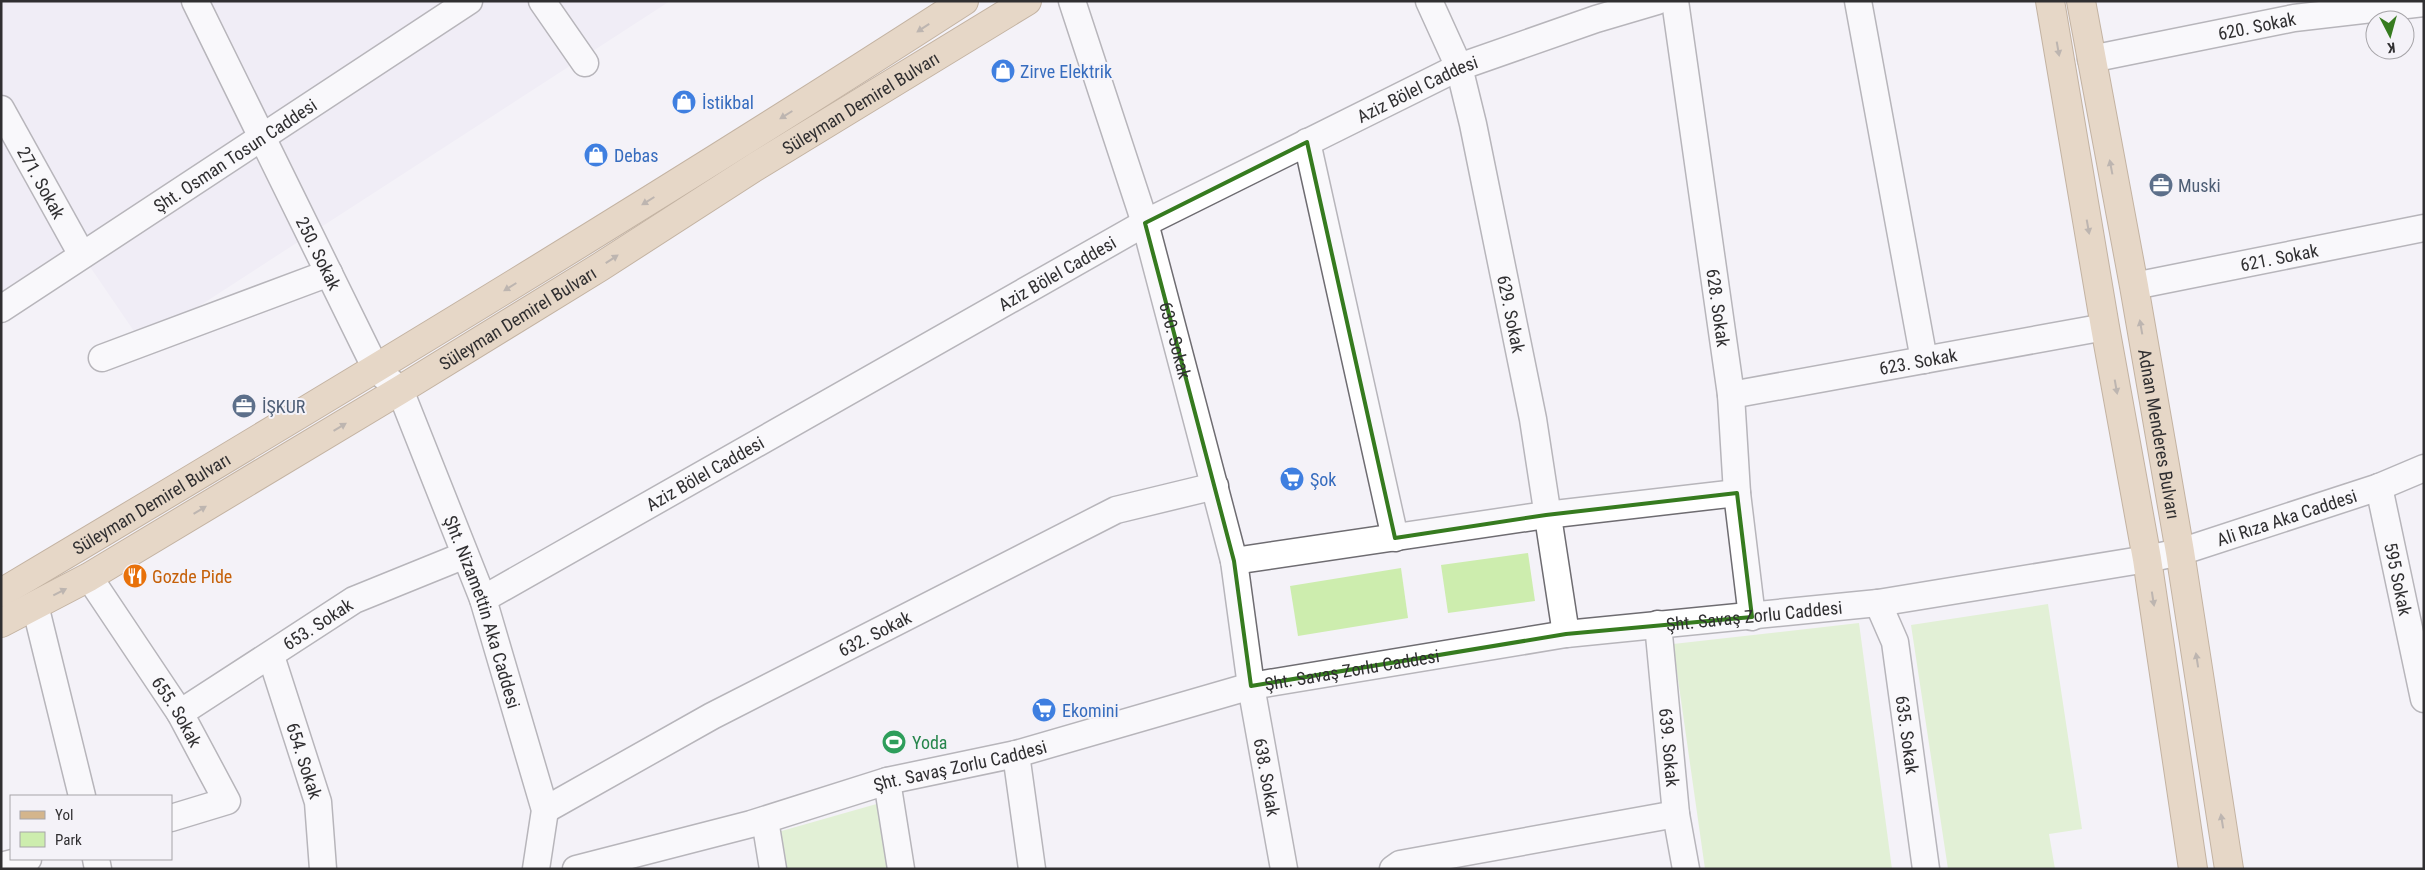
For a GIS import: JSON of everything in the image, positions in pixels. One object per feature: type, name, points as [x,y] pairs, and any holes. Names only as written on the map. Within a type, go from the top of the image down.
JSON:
[{"type":"main road","name":"Süleyman Demirel Bulvarı","points":[[1,593],[376,369],[813,99],[964,1]]},
{"type":"main road","name":"Süleyman Demirel Bulvarı","points":[[1,623],[89,577],[400,390],[600,267],[755,167],[1027,1]]},
{"type":"main road","name":"Adnan Menderes Bulvarı","points":[[2050,1],[2147,559],[2193,869]]},
{"type":"main road","name":"Adnan Menderes Bulvarı","points":[[2081,1],[2090,59],[2134,286],[2180,552],[2229,869]]},
{"type":"street","name":"250. Sokak","points":[[195,1],[376,369]]},
{"type":"street","name":"Şht. Osman Tosun Caddesi","points":[[1,309],[264,138],[433,11],[469,1]]},
{"type":"street","points":[[542,1],[585,62]]},
{"type":"street","name":"630. Sokak","points":[[1072,1],[1145,223],[1215,486],[1234,561],[1251,686]]},
{"type":"street","name":"629. Sokak","points":[[1429,1],[1459,67],[1475,134],[1533,419],[1546,514],[1566,634]]},
{"type":"street","name":"Aziz Bölel Caddesi","points":[[483,599],[1145,223],[1459,67],[1594,10],[1657,1]]},
{"type":"street","name":"628. Sokak","points":[[1675,1],[1731,395],[1738,493],[1752,617]]},
{"type":"street","points":[[1858,1],[1924,360]]},
{"type":"street","name":"620. Sokak","points":[[2090,59],[2291,10],[2424,3]]},
{"type":"street","name":"271. Sokak","points":[[1,109],[82,255]]},
{"type":"street","points":[[1307,142],[1395,538]]},
{"type":"street","name":"621. Sokak","points":[[2134,286],[2424,228]]},
{"type":"street","points":[[102,358],[329,273]]},
{"type":"street","name":"623. Sokak","points":[[1731,395],[2105,326]]},
{"type":"street","name":"Şht. Nizamettin Aka Caddesi","points":[[376,369],[400,390],[483,599],[545,810],[536,869]]},
{"type":"street","name":"Ali Rıza Aka Caddesi","points":[[2147,559],[2180,552],[2379,487],[2424,468]]},
{"type":"street","name":"632. Sokak","points":[[545,810],[712,716],[1116,510],[1215,486]]},
{"type":"street","name":"595 Sokak","points":[[2379,487],[2424,699]]},
{"type":"street","points":[[1234,561],[1546,514],[1738,493]]},
{"type":"street","name":"653. Sokak","points":[[180,713],[271,656],[354,600],[466,555]]},
{"type":"street","name":"Şht. Savaş Zorlu Caddesi","points":[[576,869],[765,820],[887,781],[1016,754],[1251,686],[1566,634],[1878,603],[2147,559]]},
{"type":"street","name":"655. Sokak","points":[[89,577],[180,713],[227,801],[172,818]]},
{"type":"street","name":"635. Sokak","points":[[1878,603],[1895,642],[1926,869]]},
{"type":"street","points":[[35,605],[82,795]]},
{"type":"street","name":"639. Sokak","points":[[1658,624],[1676,814],[1686,869]]},
{"type":"street","name":"654. Sokak","points":[[271,656],[318,802],[324,869]]},
{"type":"street","name":"638. Sokak","points":[[1251,686],[1284,869]]},
{"type":"street","points":[[1016,754],[1032,869]]},
{"type":"street","points":[[887,781],[900,869]]},
{"type":"street","points":[[1393,869],[1400,864],[1676,814]]},
{"type":"street","points":[[765,820],[773,869]]},
{"type":"street","points":[[1,866],[24,860]]},
{"type":"highlighted area","points":[[1307,142],[1395,538],[1546,515],[1737,493],[1752,617],[1566,634],[1251,686],[1234,561],[1145,223]]},
{"type":"shaded area","points":[[1,1],[670,1],[142,343],[82,255],[1,308]]},
{"type":"green space","points":[[1528,553],[1535,601],[1448,613],[1441,565]]},
{"type":"green space","points":[[1401,568],[1408,618],[1298,636],[1290,586]]},
{"type":"green space","points":[[2048,604],[2082,829],[2049,834],[2055,869],[1948,869],[1911,625]]},
{"type":"green space","points":[[1859,623],[1892,869],[1705,869],[1673,644]]},
{"type":"green space","points":[[880,803],[891,869],[783,869],[778,832]]},
{"type":"place","name":"Zirve Elektrik","points":[[1003,71]]},
{"type":"place","name":"İstikbal","points":[[684,102]]},
{"type":"place","name":"Debas","points":[[596,155]]},
{"type":"place","name":"Muski","points":[[2161,185]]},
{"type":"place","name":"İŞKUR","points":[[244,406]]},
{"type":"place","name":"Şok","points":[[1292,479]]},
{"type":"place","name":"Gozde Pide","points":[[135,576]]},
{"type":"place","name":"Ekomini","points":[[1044,710]]},
{"type":"place","name":"Yoda","points":[[894,742]]}]
